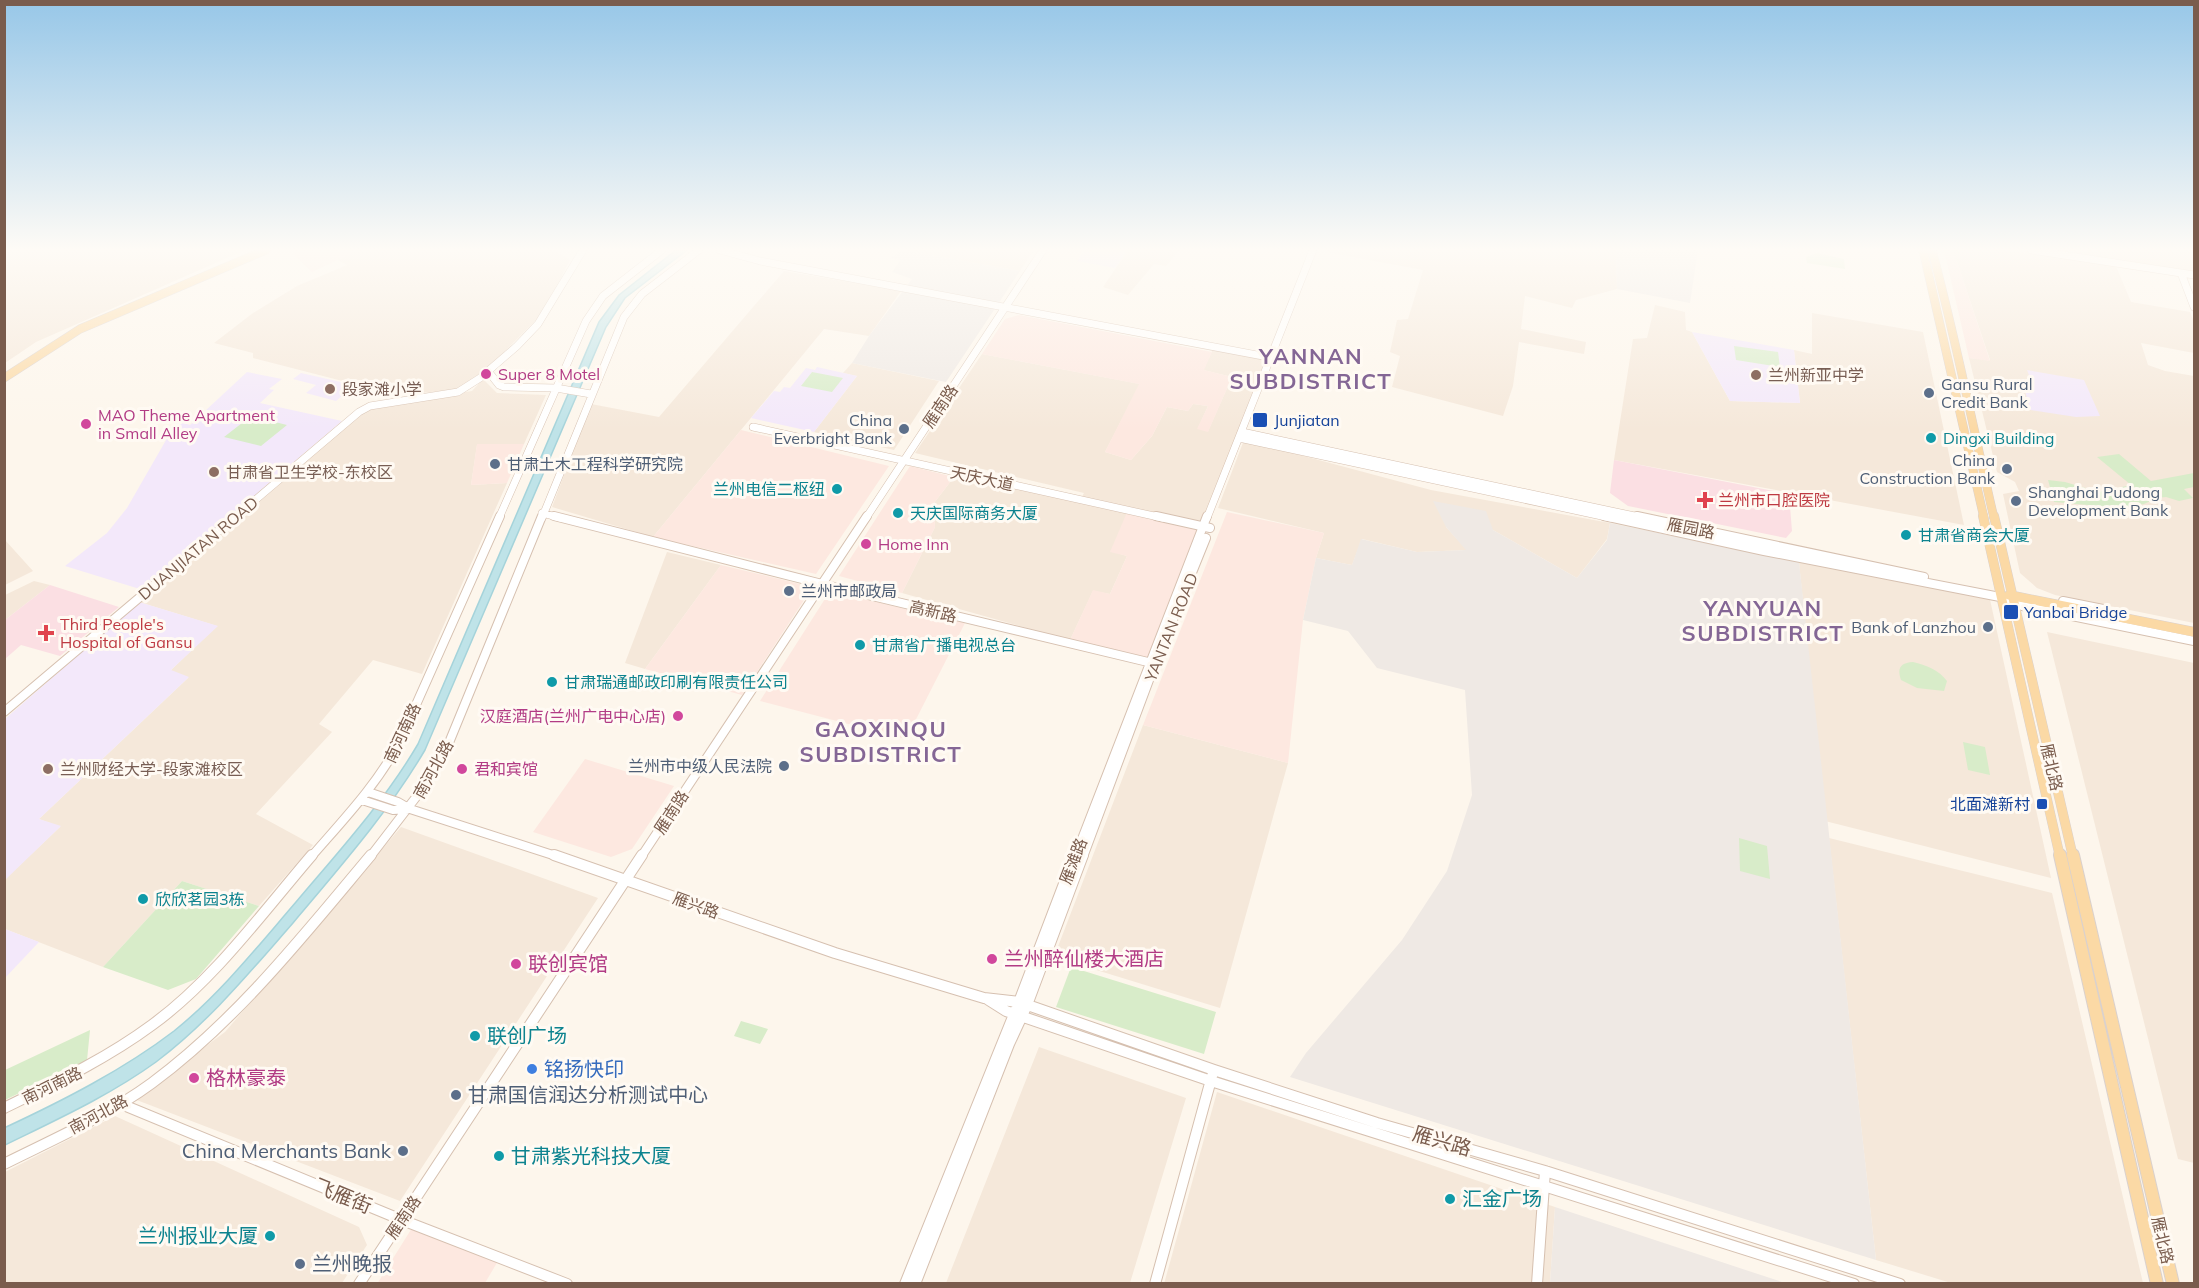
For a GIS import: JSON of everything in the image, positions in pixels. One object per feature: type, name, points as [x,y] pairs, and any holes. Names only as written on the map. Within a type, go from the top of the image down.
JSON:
[{"type":"main road","points":[[4,373],[76,328],[118,310]]},
{"type":"main road","points":[[4,378],[80,329],[124,310]]},
{"type":"main road","name":"DUANJIATAN ROAD","points":[[4,711],[359,412],[370,406],[458,392],[470,386],[488,372],[547,310]]},
{"type":"main road","name":"南河南路","points":[[4,1108],[105,1058],[154,1024],[200,984],[369,797],[399,742],[592,310]]},
{"type":"main road","name":"南河北路","points":[[4,1164],[121,1104],[153,1083],[241,1005],[410,809],[433,775],[446,750],[588,393],[629,310]]},
{"type":"main road","name":"雁南路","points":[[359,1284],[1004,310]]},
{"type":"main road","points":[[1022,310],[1273,358]]},
{"type":"main road","name":"YANTAN ROAD","points":[[1152,663],[1208,528],[1291,310]]},
{"type":"main road","name":"YANTAN ROAD","points":[[1273,358],[1293,310]]},
{"type":"main road","name":"雁北路","points":[[1938,310],[2173,1284]]},
{"type":"main road","name":"雁北路","points":[[1947,310],[2007,597],[2157,1284]]},
{"type":"main road","points":[[488,372],[499,385],[504,387],[556,388],[588,393]]},
{"type":"main road","name":"天庆大道","points":[[753,427],[1208,528]]},
{"type":"main road","name":"雁园路","points":[[1243,436],[1764,551],[2194,631]]},
{"type":"main road","name":"高新路","points":[[542,513],[822,584],[1152,663]]},
{"type":"main road","name":"雁园路","points":[[2007,597],[2137,623]]},
{"type":"main road","name":"雁园路","points":[[2007,597],[2194,639]]},
{"type":"main road","points":[[2137,623],[2194,631]]},
{"type":"main road","points":[[2137,623],[2194,639]]},
{"type":"main road","name":"雁滩路","points":[[905,1284],[1152,663]]},
{"type":"main road","points":[[369,797],[410,809]]},
{"type":"main road","name":"雁兴路","points":[[410,809],[627,879],[824,949],[1016,1008],[1212,1076],[1854,1284]]},
{"type":"main road","name":"雁滩路","points":[[915,1284],[1016,1008]]},
{"type":"main road","points":[[1155,1284],[1212,1076]]},
{"type":"main road","name":"雁兴路","points":[[1212,1076],[1545,1171],[1900,1284]]},
{"type":"main road","name":"飞雁街","points":[[121,1104],[402,1220],[567,1284]]},
{"type":"main road","points":[[1537,1284],[1545,1171]]},
{"type":"shaded area","points":[[5,310],[108,310],[36,342],[5,363]]},
{"type":"shaded area","points":[[258,310],[544,310],[494,362],[460,389],[421,393],[358,385],[253,358],[253,353],[214,343]]},
{"type":"shaded area","points":[[751,310],[887,310],[869,336],[824,329],[653,537],[552,507],[591,404],[659,417]]},
{"type":"shaded area","points":[[889,310],[994,310],[946,382],[852,363]]},
{"type":"shaded area","points":[[1411,310],[1523,310],[1521,329],[1586,342],[1584,354],[1519,342],[1513,386],[1503,416],[1392,387],[1400,356],[1390,352],[1397,320],[1408,319]]},
{"type":"shaded area","points":[[1654,310],[1685,312],[1686,330],[1692,332],[1730,401],[1800,403],[1794,350],[1812,354],[1812,313],[1923,332],[1964,525],[1614,460],[1633,339],[1647,338]]},
{"type":"shaded area","points":[[1958,310],[1973,310],[1990,361],[1969,358]]},
{"type":"shaded area","points":[[1973,310],[2190,312],[2194,322],[2194,353],[2141,343],[2148,365],[2165,371],[2194,376],[2194,623],[2055,595],[2037,588],[2020,573],[2003,494],[2019,491],[2015,482],[1997,472],[1969,358],[1990,360]]},
{"type":"shaded area","points":[[1019,315],[1212,352],[1204,370],[1232,377],[1208,432],[1197,429],[1208,406],[1193,404],[1188,411],[1167,407],[1152,436],[1131,460],[1105,452],[1139,384],[982,354],[1005,319]]},
{"type":"shaded area","name":"兰州新亚中学","points":[[1692,332],[1794,350],[1800,403],[1730,401]]},
{"type":"shaded area","points":[[1214,347],[1270,357],[1205,527],[1110,551],[1127,556],[1110,594],[1093,591],[1070,640],[902,593],[935,527],[934,503],[954,477],[1080,500],[1084,493],[915,453],[982,354],[1140,384],[1105,452],[1131,460],[1152,436],[1167,407],[1188,411],[1193,404],[1208,406],[1198,428],[1208,431],[1232,377],[1203,370]]},
{"type":"shaded area","points":[[852,363],[939,381],[894,450],[814,432],[857,376],[843,373]]},
{"type":"shaded area","points":[[817,367],[857,376],[814,432],[751,418],[774,391],[780,392],[784,387],[790,388],[806,368],[815,370]]},
{"type":"shaded area","points":[[2027,370],[2084,380],[2100,416],[2076,417],[2030,410],[2024,387],[2034,388]]},
{"type":"shaded area","name":"甘肃省卫生学校-东校区","points":[[247,372],[282,379],[269,389],[274,390],[260,403],[342,421],[143,590],[65,566],[107,533],[127,508],[177,421],[190,425]]},
{"type":"shaded area","name":"段家滩小学","points":[[301,373],[354,385],[336,401],[306,393],[316,385],[293,379]]},
{"type":"shaded area","points":[[483,379],[497,393],[546,395],[524,444],[477,445],[471,485],[507,483],[422,674],[373,660],[319,724],[332,732],[256,814],[313,845],[259,906],[182,881],[103,967],[5,929],[4,880],[60,827],[39,819],[188,678],[170,671],[217,626],[139,602],[360,415],[372,408],[472,391]]},
{"type":"shaded area","points":[[741,430],[889,466],[816,574],[653,537]]},
{"type":"shaded area","points":[[1244,440],[1431,490],[1610,523],[1607,539],[1577,578],[1493,530],[1446,527],[1467,550],[1417,552],[1362,539],[1352,565],[1316,558],[1324,533],[1218,508]]},
{"type":"shaded area","name":"甘肃土木工程科学研究院","points":[[477,444],[524,444],[507,483],[471,485]]},
{"type":"shaded area","name":"兰州市口腔医院","points":[[1614,460],[1789,494],[1792,531],[1786,538],[1628,506],[1610,493]]},
{"type":"shaded area","points":[[910,466],[954,477],[934,503],[935,527],[902,593],[839,576]]},
{"type":"shaded area","points":[[1433,501],[1486,511],[1493,530],[1577,578],[1607,540],[1610,523],[1799,562],[1876,1260],[1290,1077],[1306,1053],[1402,940],[1447,871],[1472,795],[1465,690],[1377,668],[1348,631],[1303,620],[1316,558],[1352,565],[1361,539],[1417,552],[1466,550],[1446,527]]},
{"type":"shaded area","points":[[1128,510],[1205,527],[1149,663],[1070,640],[1093,590],[1110,594],[1127,556],[1110,552]]},
{"type":"shaded area","points":[[1227,512],[1324,533],[1316,558],[1303,620],[1288,763],[1143,725]]},
{"type":"shaded area","points":[[5,540],[33,571],[5,585]]},
{"type":"shaded area","points":[[667,552],[721,565],[645,669],[625,663]]},
{"type":"shaded area","points":[[1799,562],[1989,595],[2051,878],[1825,821]]},
{"type":"shaded area","points":[[721,565],[800,584],[806,597],[742,695],[645,669]]},
{"type":"shaded area","points":[[34,581],[50,585],[5,620],[5,595]]},
{"type":"shaded area","name":"Third People's Hospital of Gansu","points":[[50,585],[119,607],[60,656],[21,645],[5,659],[5,620]]},
{"type":"shaded area","points":[[830,591],[965,623],[906,739],[760,701]]},
{"type":"shaded area","name":"兰州财经大学-段家滩校区","points":[[139,602],[218,626],[171,670],[189,677],[39,819],[61,826],[5,880],[5,719]]},
{"type":"shaded area","points":[[2047,632],[2194,663],[2194,1163],[2178,1159]]},
{"type":"shaded area","points":[[1143,725],[1288,763],[1220,1008],[1054,957]]},
{"type":"shaded area","points":[[585,759],[674,786],[632,849],[611,857],[533,832]]},
{"type":"shaded area","points":[[401,827],[598,898],[400,1201],[134,1099],[225,1032]]},
{"type":"shaded area","points":[[1829,838],[2052,893],[2143,1283],[1951,1283],[1876,1260]]},
{"type":"shaded area","points":[[5,929],[39,942],[5,978]]},
{"type":"shaded area","points":[[1039,1047],[1186,1098],[1130,1283],[946,1283]]},
{"type":"shaded area","points":[[1217,1092],[1555,1207],[1550,1283],[1164,1284]]},
{"type":"shaded area","points":[[115,1116],[359,1227],[367,1245],[342,1283],[5,1283],[5,1172]]},
{"type":"shaded area","points":[[1555,1207],[1785,1283],[1550,1283]]},
{"type":"shaded area","points":[[412,1228],[498,1261],[485,1283],[377,1284]]},
{"type":"green space","points":[[1734,346],[1778,352],[1780,367],[1736,360]]},
{"type":"green space","points":[[812,372],[843,378],[832,392],[801,386]]},
{"type":"green space","points":[[251,416],[287,425],[261,446],[224,437]]},
{"type":"green space","points":[[2119,454],[2151,481],[2194,473],[2194,487],[2184,489],[2193,498],[2179,501],[2166,497],[2157,498],[2144,504],[2122,508],[2054,502],[2048,480],[2065,482],[2099,492],[2131,485],[2097,457]]},
{"type":"green space","points":[[1913,662],[1932,668],[1944,677],[1947,681],[1944,691],[1917,688],[1901,680],[1899,672],[1901,667]]},
{"type":"green space","points":[[1963,742],[1985,747],[1990,775],[1968,770]]},
{"type":"green space","points":[[1739,838],[1767,846],[1770,879],[1740,871]]},
{"type":"green space","points":[[182,881],[259,906],[196,979],[168,990],[103,967]]},
{"type":"green space","points":[[1071,967],[1216,1012],[1204,1054],[1056,1007]]},
{"type":"green space","points":[[741,1021],[768,1029],[760,1044],[734,1036]]},
{"type":"green space","points":[[90,1030],[87,1060],[5,1100],[5,1070]]},
{"type":"water","points":[[608,310],[617,310],[606,327],[425,750],[395,796],[363,839],[293,923],[245,978],[194,1030],[156,1062],[120,1086],[5,1145],[4,1128],[113,1072],[191,1017],[253,952],[345,845],[391,786],[418,744],[599,322]]},
{"type":"place","name":"Super 8 Motel","points":[[486,374]]},
{"type":"place","name":"兰州新亚中学","points":[[1756,375]]},
{"type":"place","name":"段家滩小学","points":[[330,389]]},
{"type":"place","name":"Gansu Rural Credit Bank","points":[[1929,393]]},
{"type":"place","name":"Junjiatan","points":[[1260,420]]},
{"type":"place","name":"MAO Theme Apartment in Small Alley","points":[[86,424]]},
{"type":"place","name":"China Everbright Bank","points":[[904,429]]},
{"type":"place","name":"Dingxi Building","points":[[1931,438]]},
{"type":"place","name":"甘肃土木工程科学研究院","points":[[495,464]]},
{"type":"place","name":"China Construction Bank","points":[[2007,469]]},
{"type":"place","name":"甘肃省卫生学校-东校区","points":[[214,472]]},
{"type":"place","name":"兰州电信二枢纽","points":[[837,489]]},
{"type":"place","name":"兰州市口腔医院","points":[[1705,500]]},
{"type":"place","name":"Shanghai Pudong Development Bank","points":[[2016,501]]},
{"type":"place","name":"天庆国际商务大厦","points":[[898,513]]},
{"type":"place","name":"甘肃省商会大厦","points":[[1906,535]]},
{"type":"place","name":"Home Inn","points":[[866,544]]},
{"type":"place","name":"兰州市邮政局","points":[[789,591]]},
{"type":"place","name":"Yanbai Bridge","points":[[2011,612]]},
{"type":"place","name":"Bank of Lanzhou","points":[[1988,627]]},
{"type":"place","name":"Third People's Hospital of Gansu","points":[[46,633]]},
{"type":"place","name":"甘肃省广播电视总台","points":[[860,645]]},
{"type":"place","name":"甘肃瑞通邮政印刷有限责任公司","points":[[552,682]]},
{"type":"place","name":"汉庭酒店(兰州广电中心店)","points":[[678,716]]},
{"type":"place","name":"兰州市中级人民法院","points":[[784,766]]},
{"type":"place","name":"兰州财经大学-段家滩校区","points":[[48,769]]},
{"type":"place","name":"君和宾馆","points":[[462,769]]},
{"type":"place","name":"北面滩新村","points":[[2042,804]]},
{"type":"place","name":"欣欣茗园3栋","points":[[143,899]]},
{"type":"place","name":"兰州醉仙楼大酒店","points":[[992,959]]},
{"type":"place","name":"联创宾馆","points":[[516,964]]},
{"type":"place","name":"联创广场","points":[[475,1036]]},
{"type":"place","name":"铭扬快印","points":[[532,1069]]},
{"type":"place","name":"格林豪泰","points":[[194,1078]]},
{"type":"place","name":"甘肃国信润达分析测试中心","points":[[456,1095]]},
{"type":"place","name":"China Merchants Bank","points":[[403,1151]]},
{"type":"place","name":"甘肃紫光科技大厦","points":[[499,1156]]},
{"type":"place","name":"汇金广场","points":[[1450,1199]]},
{"type":"place","name":"兰州报业大厦","points":[[270,1236]]},
{"type":"place","name":"兰州晚报","points":[[300,1264]]},
{"type":"district","name":"YANNAN SUBDISTRICT","points":[[1311,368]]},
{"type":"district","name":"YANYUAN SUBDISTRICT","points":[[1763,620]]},
{"type":"district","name":"GAOXINQU SUBDISTRICT","points":[[881,742]]}]
